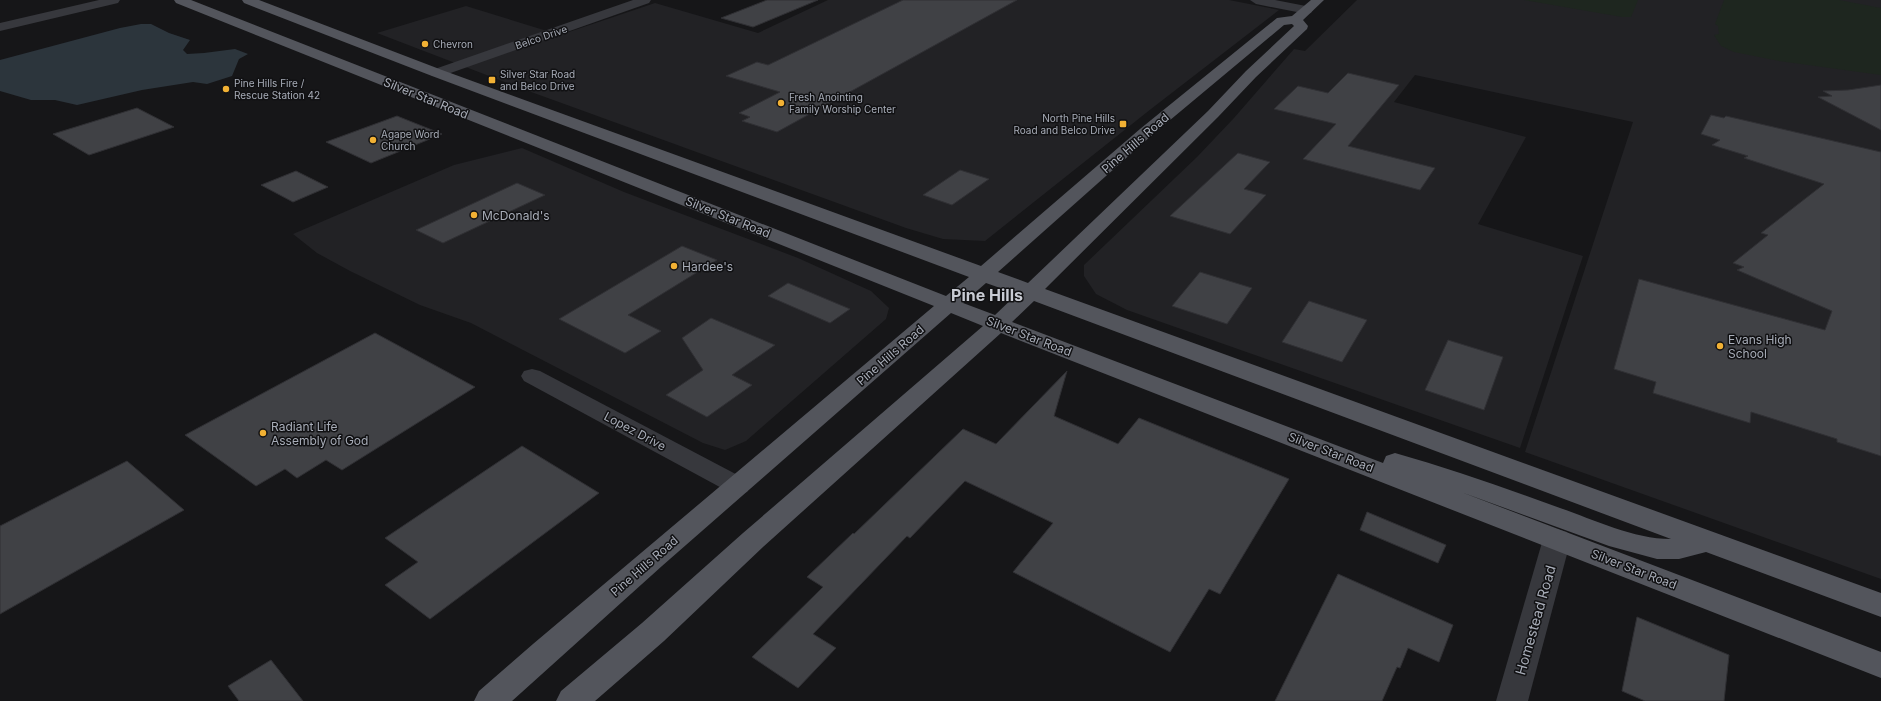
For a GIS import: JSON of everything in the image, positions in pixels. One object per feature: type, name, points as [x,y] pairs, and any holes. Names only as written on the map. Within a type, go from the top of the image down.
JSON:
[{"type":"main road","name":"Silver Star Road","points":[[180,0],[244,26],[402,79],[998,324],[1881,664]]},
{"type":"main road","name":"Pine Hills Road","points":[[490,701],[554,643],[1189,96],[1280,21],[1301,15],[1318,0]]},
{"type":"main road","points":[[244,4],[330,31],[437,73],[1881,605]]},
{"type":"main road","points":[[572,701],[653,632],[753,540],[998,324],[1213,114],[1251,74],[1302,26],[1301,15]]},
{"type":"main road","points":[[402,79],[417,75],[437,73]]},
{"type":"main road","points":[[402,79],[456,91],[564,132],[657,153]]},
{"type":"main road","points":[[1179,394],[1480,489],[1619,539],[1656,549],[1679,549],[1706,541]]},
{"type":"street","points":[[0,27],[114,0]]},
{"type":"street","name":"Belco Drive","points":[[437,73],[645,0]]},
{"type":"street","points":[[1256,0],[1301,15]]},
{"type":"street","name":"Lopez Drive","points":[[532,376],[738,486]]},
{"type":"street","name":"Homestead Road","points":[[1512,701],[1557,539]]},
{"type":"shaded area","points":[[828,0],[1229,0],[1279,10],[1151,109],[985,241],[943,239],[906,228],[523,89],[377,33],[466,6],[560,35],[655,3],[758,33]]},
{"type":"shaded area","name":"Evans High School","points":[[1357,0],[1881,0],[1881,579],[1525,452],[1633,122],[1415,75],[1394,102],[1526,137],[1478,224],[1583,256],[1520,448],[1127,310],[1096,294],[1084,276],[1084,265],[1197,157],[1234,118],[1294,49],[1305,51]]},
{"type":"shaded area","points":[[1524,0],[1638,0],[1631,17],[1622,17]]},
{"type":"shaded area","points":[[1724,0],[1839,0],[1881,8],[1881,75],[1779,61],[1734,52],[1721,46],[1714,35],[1719,34],[1718,26],[1715,24]]},
{"type":"shaded area","points":[[141,24],[151,24],[169,33],[190,40],[183,50],[187,54],[235,49],[248,54],[239,59],[232,76],[207,84],[193,82],[142,90],[77,105],[55,100],[31,100],[0,91],[0,60],[120,28]]},
{"type":"shaded area","points":[[522,148],[624,192],[798,258],[871,291],[889,308],[886,319],[746,441],[725,450],[703,443],[471,323],[420,305],[350,271],[317,253],[293,234],[454,165]]},
{"type":"building","points":[[767,0],[818,0],[753,27],[721,18]]},
{"type":"building","points":[[903,0],[1017,0],[777,132],[742,121],[750,117],[739,113],[780,92],[726,76],[757,62],[768,65]]},
{"type":"building","points":[[1348,73],[1399,85],[1348,146],[1435,168],[1420,190],[1303,159],[1336,124],[1274,109],[1298,86],[1328,93]]},
{"type":"building","points":[[1881,85],[1881,130],[1818,97],[1832,96],[1823,91],[1848,90]]},
{"type":"building","points":[[137,108],[174,127],[89,155],[53,134]]},
{"type":"building","name":"Evans High School","points":[[1711,115],[1724,118],[1726,116],[1881,152],[1881,456],[1837,442],[1837,439],[1751,412],[1750,423],[1653,393],[1656,382],[1614,369],[1639,279],[1825,330],[1832,311],[1737,270],[1744,267],[1733,263],[1768,235],[1761,233],[1824,184],[1744,158],[1748,156],[1712,145],[1720,140],[1701,134]]},
{"type":"building","points":[[397,116],[442,134],[371,163],[326,142]]},
{"type":"building","points":[[1238,153],[1270,162],[1244,189],[1266,195],[1230,234],[1170,216]]},
{"type":"building","points":[[960,170],[989,179],[952,205],[923,195]]},
{"type":"building","points":[[296,171],[328,187],[293,202],[261,185]]},
{"type":"building","points":[[517,183],[545,195],[443,243],[416,230]]},
{"type":"building","points":[[682,246],[717,260],[628,315],[661,331],[625,353],[559,319]]},
{"type":"building","points":[[1200,272],[1252,288],[1227,324],[1172,306]]},
{"type":"building","points":[[788,283],[850,309],[830,323],[768,296]]},
{"type":"building","points":[[1309,301],[1367,320],[1342,362],[1282,342]]},
{"type":"building","points":[[711,318],[775,345],[732,375],[752,385],[707,417],[666,395],[703,370],[682,338]]},
{"type":"building","points":[[375,333],[475,387],[342,470],[326,460],[297,478],[285,469],[256,486],[185,435]]},
{"type":"building","points":[[1448,340],[1503,357],[1484,410],[1425,390]]},
{"type":"building","points":[[1067,371],[1054,416],[1118,444],[1139,418],[1289,479],[1220,594],[1209,589],[1170,652],[1013,572],[1053,523],[965,481],[910,538],[907,536],[813,634],[836,648],[798,688],[752,657],[823,587],[807,577],[963,429],[996,444]]},
{"type":"building","points":[[522,446],[599,493],[430,619],[385,585],[418,562],[385,538]]},
{"type":"building","points":[[127,461],[184,510],[0,614],[0,526]]},
{"type":"building","points":[[1367,512],[1446,545],[1438,563],[1360,530]]},
{"type":"building","points":[[1338,574],[1453,625],[1439,662],[1408,648],[1400,668],[1397,667],[1382,701],[1275,701]]},
{"type":"building","points":[[1637,617],[1729,655],[1724,701],[1645,701],[1622,691]]},
{"type":"building","points":[[271,660],[303,701],[239,701],[228,686]]},
{"type":"place","name":"Chevron","points":[[425,44]]},
{"type":"place","name":"Silver Star Road and Belco Drive","points":[[492,80]]},
{"type":"place","name":"Pine Hills Fire / Rescue Station 42","points":[[226,89]]},
{"type":"place","name":"Fresh Anointing Family Worship Center","points":[[781,103]]},
{"type":"place","name":"North Pine Hills Road and Belco Drive","points":[[1123,124]]},
{"type":"place","name":"Agape Word Church","points":[[373,140]]},
{"type":"place","name":"McDonald's","points":[[474,215]]},
{"type":"place","name":"Hardee's","points":[[674,266]]},
{"type":"place","name":"Evans High School","points":[[1720,346]]},
{"type":"place","name":"Radiant Life Assembly of God","points":[[263,433]]},
{"type":"district","name":"Pine Hills","points":[[987,295]]}]
